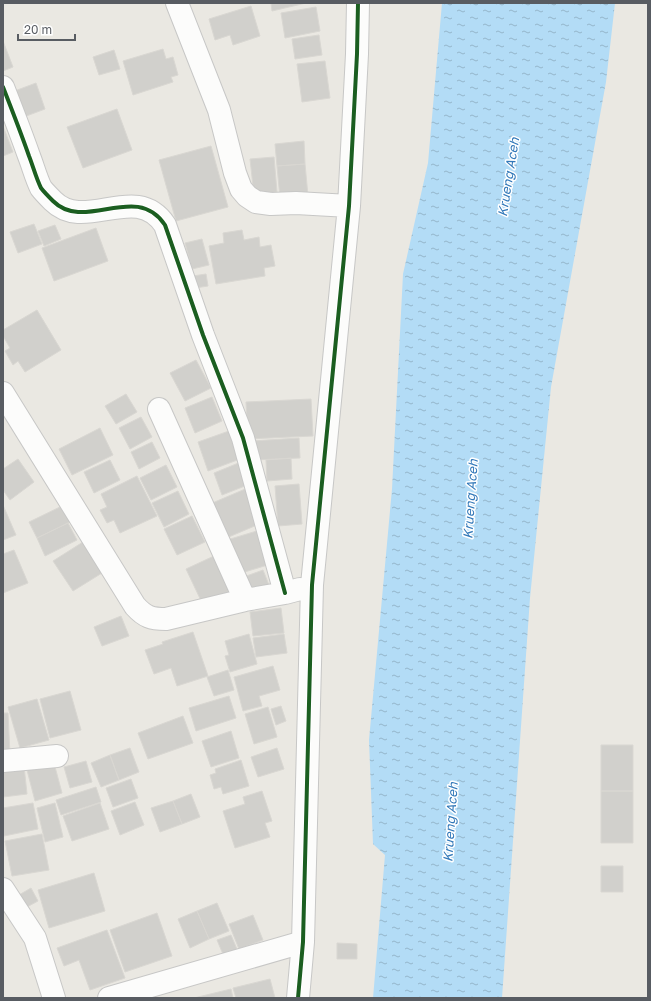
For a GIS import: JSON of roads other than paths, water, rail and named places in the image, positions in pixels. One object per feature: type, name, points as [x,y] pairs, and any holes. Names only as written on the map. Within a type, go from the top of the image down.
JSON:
[{"type":"street","points":[[177,3],[219,110],[240,189],[246,196],[256,202],[271,204],[296,203],[349,206]]},
{"type":"street","points":[[298,998],[303,942],[312,585],[349,206],[358,54],[358,3]]},
{"type":"street","points":[[3,87],[42,188],[54,203],[65,210],[78,213],[133,206],[144,208],[153,211],[166,225],[203,335],[243,438],[285,593]]},
{"type":"street","points":[[4,396],[135,606],[142,614],[154,619],[166,619],[245,600],[285,593],[312,585]]},
{"type":"street","points":[[159,409],[245,600]]},
{"type":"street","points":[[3,761],[57,756]]},
{"type":"street","points":[[3,889],[35,938],[54,998]]},
{"type":"street","points":[[109,998],[303,942]]},
{"type":"water","name":"Krueng Aceh","points":[[442,3],[615,3],[606,82],[551,387],[530,598],[502,998],[373,998],[385,855],[373,844],[369,740],[392,489],[403,274],[428,163]]}]
